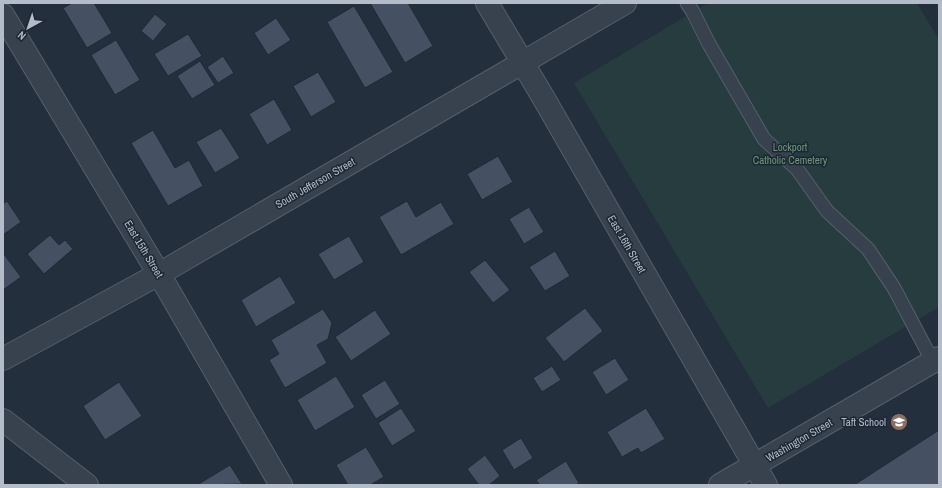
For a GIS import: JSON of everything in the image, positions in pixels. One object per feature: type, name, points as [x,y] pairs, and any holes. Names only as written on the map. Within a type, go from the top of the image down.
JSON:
[{"type":"street","name":"East 16th Street","points":[[487,3],[766,485]]},
{"type":"street","name":"South Jefferson Street","points":[[3,359],[159,274],[625,3]]},
{"type":"street","name":"East 15th Street","points":[[3,15],[159,274],[281,485]]},
{"type":"street","name":"Washington Street","points":[[720,485],[936,360]]},
{"type":"street","points":[[3,420],[87,485]]},
{"type":"lane","points":[[687,3],[764,139],[797,169],[827,211],[868,249],[894,288],[936,360]]},
{"type":"green space","name":"Lockport Catholic Cemetery","points":[[708,3],[917,3],[939,40],[939,307],[768,408],[574,83]]},
{"type":"building","points":[[72,3],[94,3],[112,33],[87,48],[63,8]]},
{"type":"building","points":[[370,3],[408,3],[433,46],[405,63]]},
{"type":"building","points":[[354,6],[393,72],[365,88],[327,22]]},
{"type":"building","points":[[155,14],[167,24],[153,41],[141,31]]},
{"type":"building","points":[[276,18],[291,40],[268,55],[254,33]]},
{"type":"building","points":[[188,34],[202,56],[168,76],[154,54]]},
{"type":"building","points":[[116,40],[140,80],[115,95],[91,55]]},
{"type":"building","points":[[223,56],[234,73],[218,83],[207,67]]},
{"type":"building","points":[[200,61],[215,85],[192,99],[177,76]]},
{"type":"building","points":[[318,72],[336,102],[311,117],[293,86]]},
{"type":"building","points":[[274,99],[292,130],[267,145],[249,114]]},
{"type":"building","points":[[221,128],[240,158],[215,173],[196,142]]},
{"type":"building","points":[[153,130],[175,168],[189,160],[203,186],[168,206],[131,143]]},
{"type":"building","points":[[498,156],[513,182],[482,200],[467,174]]},
{"type":"building","points":[[7,201],[21,222],[3,235],[3,204]]},
{"type":"building","points":[[407,201],[416,217],[441,202],[454,224],[401,255],[379,217]]},
{"type":"building","points":[[529,207],[544,232],[524,244],[509,219]]},
{"type":"building","points":[[50,235],[59,245],[65,240],[73,249],[44,274],[27,254]]},
{"type":"building","points":[[349,236],[364,262],[334,280],[318,254]]},
{"type":"building","points":[[555,251],[570,276],[545,291],[529,267]]},
{"type":"building","points":[[3,253],[21,277],[3,290]]},
{"type":"building","points":[[485,260],[510,290],[493,303],[469,272]]},
{"type":"building","points":[[280,276],[296,303],[256,327],[241,300]]},
{"type":"building","points":[[585,308],[603,331],[564,362],[545,338]]},
{"type":"building","points":[[323,309],[332,323],[328,339],[317,345],[327,363],[285,388],[269,360],[279,354],[271,340]]},
{"type":"building","points":[[375,310],[391,334],[351,361],[335,337]]},
{"type":"building","points":[[615,358],[629,380],[606,395],[592,372]]},
{"type":"building","points":[[552,366],[561,380],[542,392],[533,378]]},
{"type":"building","points":[[336,376],[355,407],[315,431],[297,400]]},
{"type":"building","points":[[385,380],[400,404],[376,419],[361,395]]},
{"type":"building","points":[[119,382],[142,416],[105,440],[83,406]]},
{"type":"building","points":[[401,408],[416,431],[392,446],[378,423]]},
{"type":"building","points":[[646,408],[665,439],[641,453],[638,448],[622,457],[607,432]]},
{"type":"building","points":[[939,430],[939,485],[854,485]]},
{"type":"building","points":[[521,438],[533,458],[514,470],[502,450]]},
{"type":"building","points":[[366,447],[384,477],[370,485],[348,485],[336,465]]},
{"type":"building","points":[[485,455],[500,476],[489,485],[479,485],[467,469]]},
{"type":"building","points":[[566,461],[579,483],[576,485],[540,485],[536,480]]},
{"type":"building","points":[[230,465],[242,484],[197,485]]},
{"type":"place","name":"Taft School","points":[[899,422]]}]
